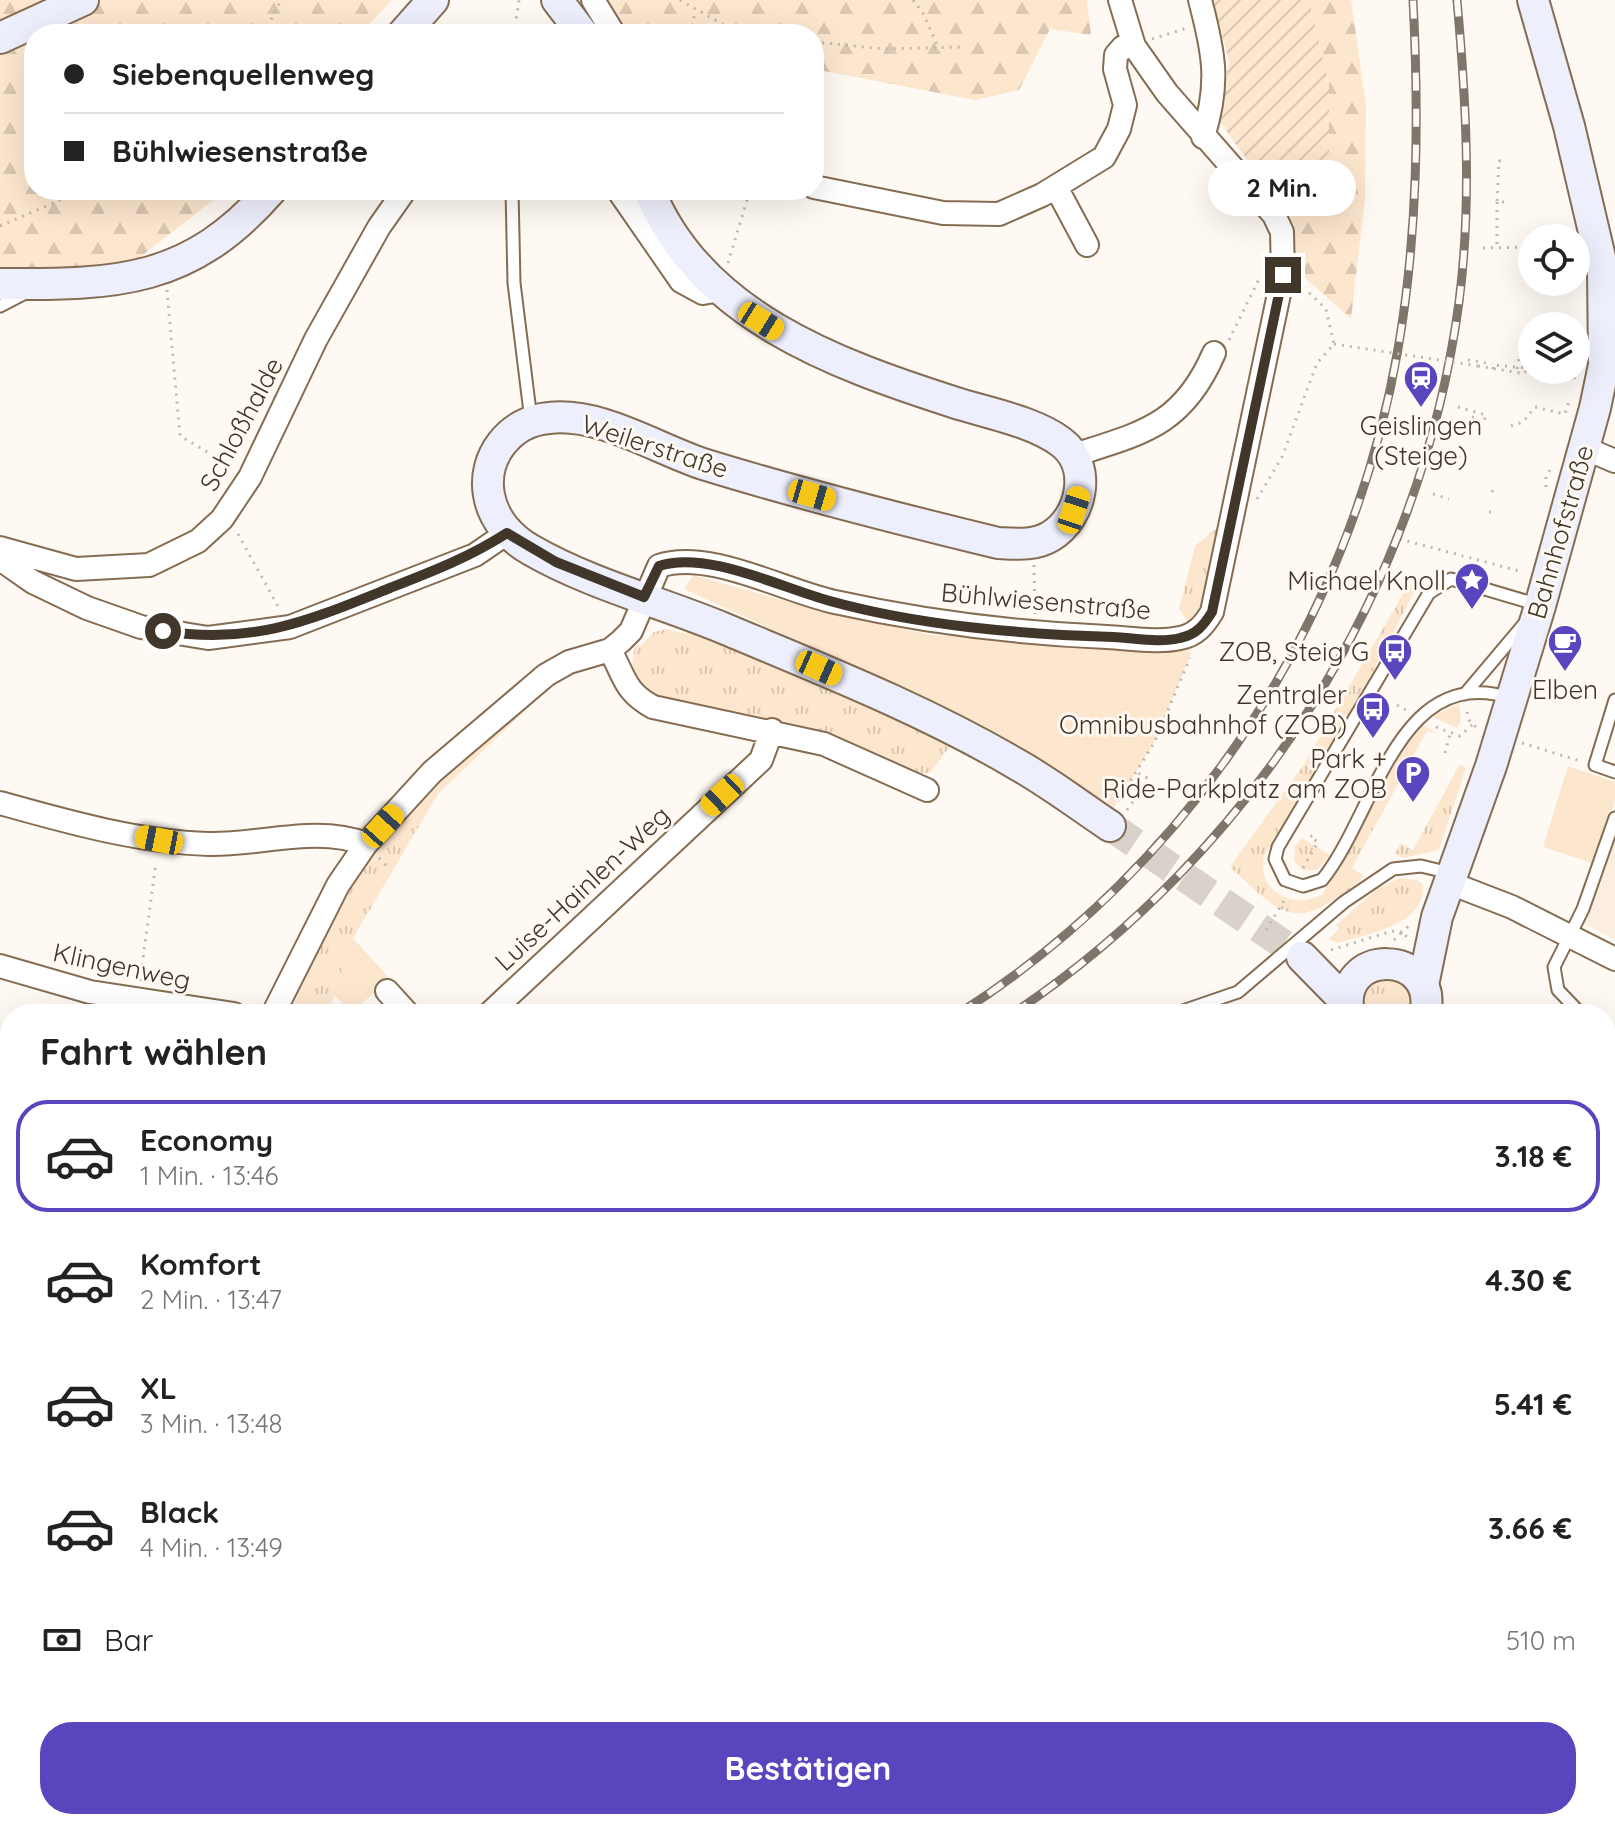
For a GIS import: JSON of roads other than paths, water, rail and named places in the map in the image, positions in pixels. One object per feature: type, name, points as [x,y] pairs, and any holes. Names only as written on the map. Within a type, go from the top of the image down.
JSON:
[{"type":"street","points":[[31,24],[83,0]]},
{"type":"street","points":[[412,24],[433,0]]},
{"type":"street","points":[[557,0],[575,24]]},
{"type":"street","points":[[593,0],[608,24]]},
{"type":"street","points":[[1120,0],[1140,44],[1203,137]]},
{"type":"street","points":[[1200,0],[1213,49],[1216,79],[1203,137]]},
{"type":"street","name":"Bahnhofstraße","points":[[1426,1004],[1437,917],[1511,740],[1512,698],[1584,448],[1604,365],[1610,309],[1593,223],[1533,0]]},
{"type":"street","points":[[0,38],[24,27]]},
{"type":"street","points":[[824,189],[943,213],[999,214],[1056,187],[1104,157],[1119,129],[1125,105],[1115,62],[1123,47],[1140,44]]},
{"type":"street","name":"Bühlwiesenstraße","points":[[610,650],[631,631],[659,566],[675,560],[703,563],[833,602],[936,621],[1033,633],[1161,639],[1191,635],[1212,612],[1232,524],[1282,232],[1274,215],[1203,137]]},
{"type":"street","points":[[1056,187],[1087,245]]},
{"type":"street","points":[[0,284],[42,284],[131,276],[184,262],[225,238],[261,200]]},
{"type":"street","name":"Schloßhalde","points":[[0,548],[76,569],[149,565],[198,541],[222,519],[250,477],[316,339],[379,227],[398,200]]},
{"type":"street","points":[[625,200],[681,281],[703,293],[720,290]]},
{"type":"street","points":[[654,200],[672,232],[720,290],[779,332],[838,360],[1049,435],[1074,455],[1156,427],[1195,389],[1214,353]]},
{"type":"street","name":"Weilerstraße","points":[[531,421],[549,417],[594,423],[701,463],[867,511],[1019,545],[1050,537],[1065,525],[1080,492],[1080,472],[1074,455]]},
{"type":"street","points":[[531,421],[499,446],[489,469],[489,497],[507,533],[556,562],[904,706],[1112,816]]},
{"type":"street","points":[[1584,448],[1615,461]]},
{"type":"street","points":[[0,559],[46,589],[87,608],[141,627],[208,638],[290,627],[475,555],[507,533]]},
{"type":"street","points":[[278,1004],[338,885],[366,844],[432,772],[546,675],[569,662],[610,650],[621,666],[629,691],[653,707],[772,730],[824,744],[927,790]]},
{"type":"street","name":"Luise-Hainlen-Weg","points":[[500,1004],[761,760],[772,730]]},
{"type":"street","points":[[0,803],[85,826],[159,840],[211,844],[341,834],[366,844]]},
{"type":"street","points":[[1452,878],[1615,959]]},
{"type":"street","name":"Bahnhofstraße","points":[[1375,968],[1437,917]]},
{"type":"street","points":[[1344,1004],[1330,989],[1311,955],[1375,968],[1409,970],[1425,1004]]},
{"type":"street","name":"Klingenweg","points":[[0,966],[90,992],[160,1004]]},
{"type":"street","points":[[1349,1004],[1351,986],[1375,968]]},
{"type":"street","points":[[387,991],[399,1004]]},
{"type":"lane","points":[[512,200],[514,283],[531,421]]},
{"type":"lane","points":[[0,306],[42,284]]},
{"type":"lane","points":[[1465,694],[1540,606],[1451,579],[1429,593],[1278,847],[1275,859],[1285,880],[1303,886],[1322,880],[1412,722],[1435,704],[1465,694],[1491,691],[1512,698]]},
{"type":"lane","points":[[1499,655],[1512,698]]},
{"type":"lane","points":[[1615,700],[1595,765],[1615,772]]},
{"type":"lane","points":[[1571,1004],[1558,990],[1554,967],[1571,935],[1615,818]]},
{"type":"lane","points":[[1203,1004],[1238,992],[1344,902],[1393,869],[1421,866],[1452,878]]},
{"type":"tunnel","points":[[1110,826],[1302,957]]},
{"type":"railway","points":[[972,1004],[1042,954],[1118,886],[1187,810],[1248,728],[1300,640],[1342,547],[1375,450],[1405,306],[1415,175],[1413,0]]},
{"type":"railway","points":[[1025,1004],[1099,949],[1178,876],[1249,794],[1312,706],[1364,611],[1407,512],[1439,408],[1463,264],[1466,151],[1457,0]]},
{"type":"place","name":"Geislingen (Steige)","points":[[1421,409]]},
{"type":"place","name":"Michael Knoll","points":[[1472,611]]},
{"type":"place","name":"Elben","points":[[1565,673]]},
{"type":"place","name":"ZOB, Steig G","points":[[1395,682]]},
{"type":"place","name":"Zentraler Omnibusbahnhof (ZOB)","points":[[1373,740]]},
{"type":"place","name":"Park + Ride-Parkplatz am ZOB","points":[[1413,804]]}]
